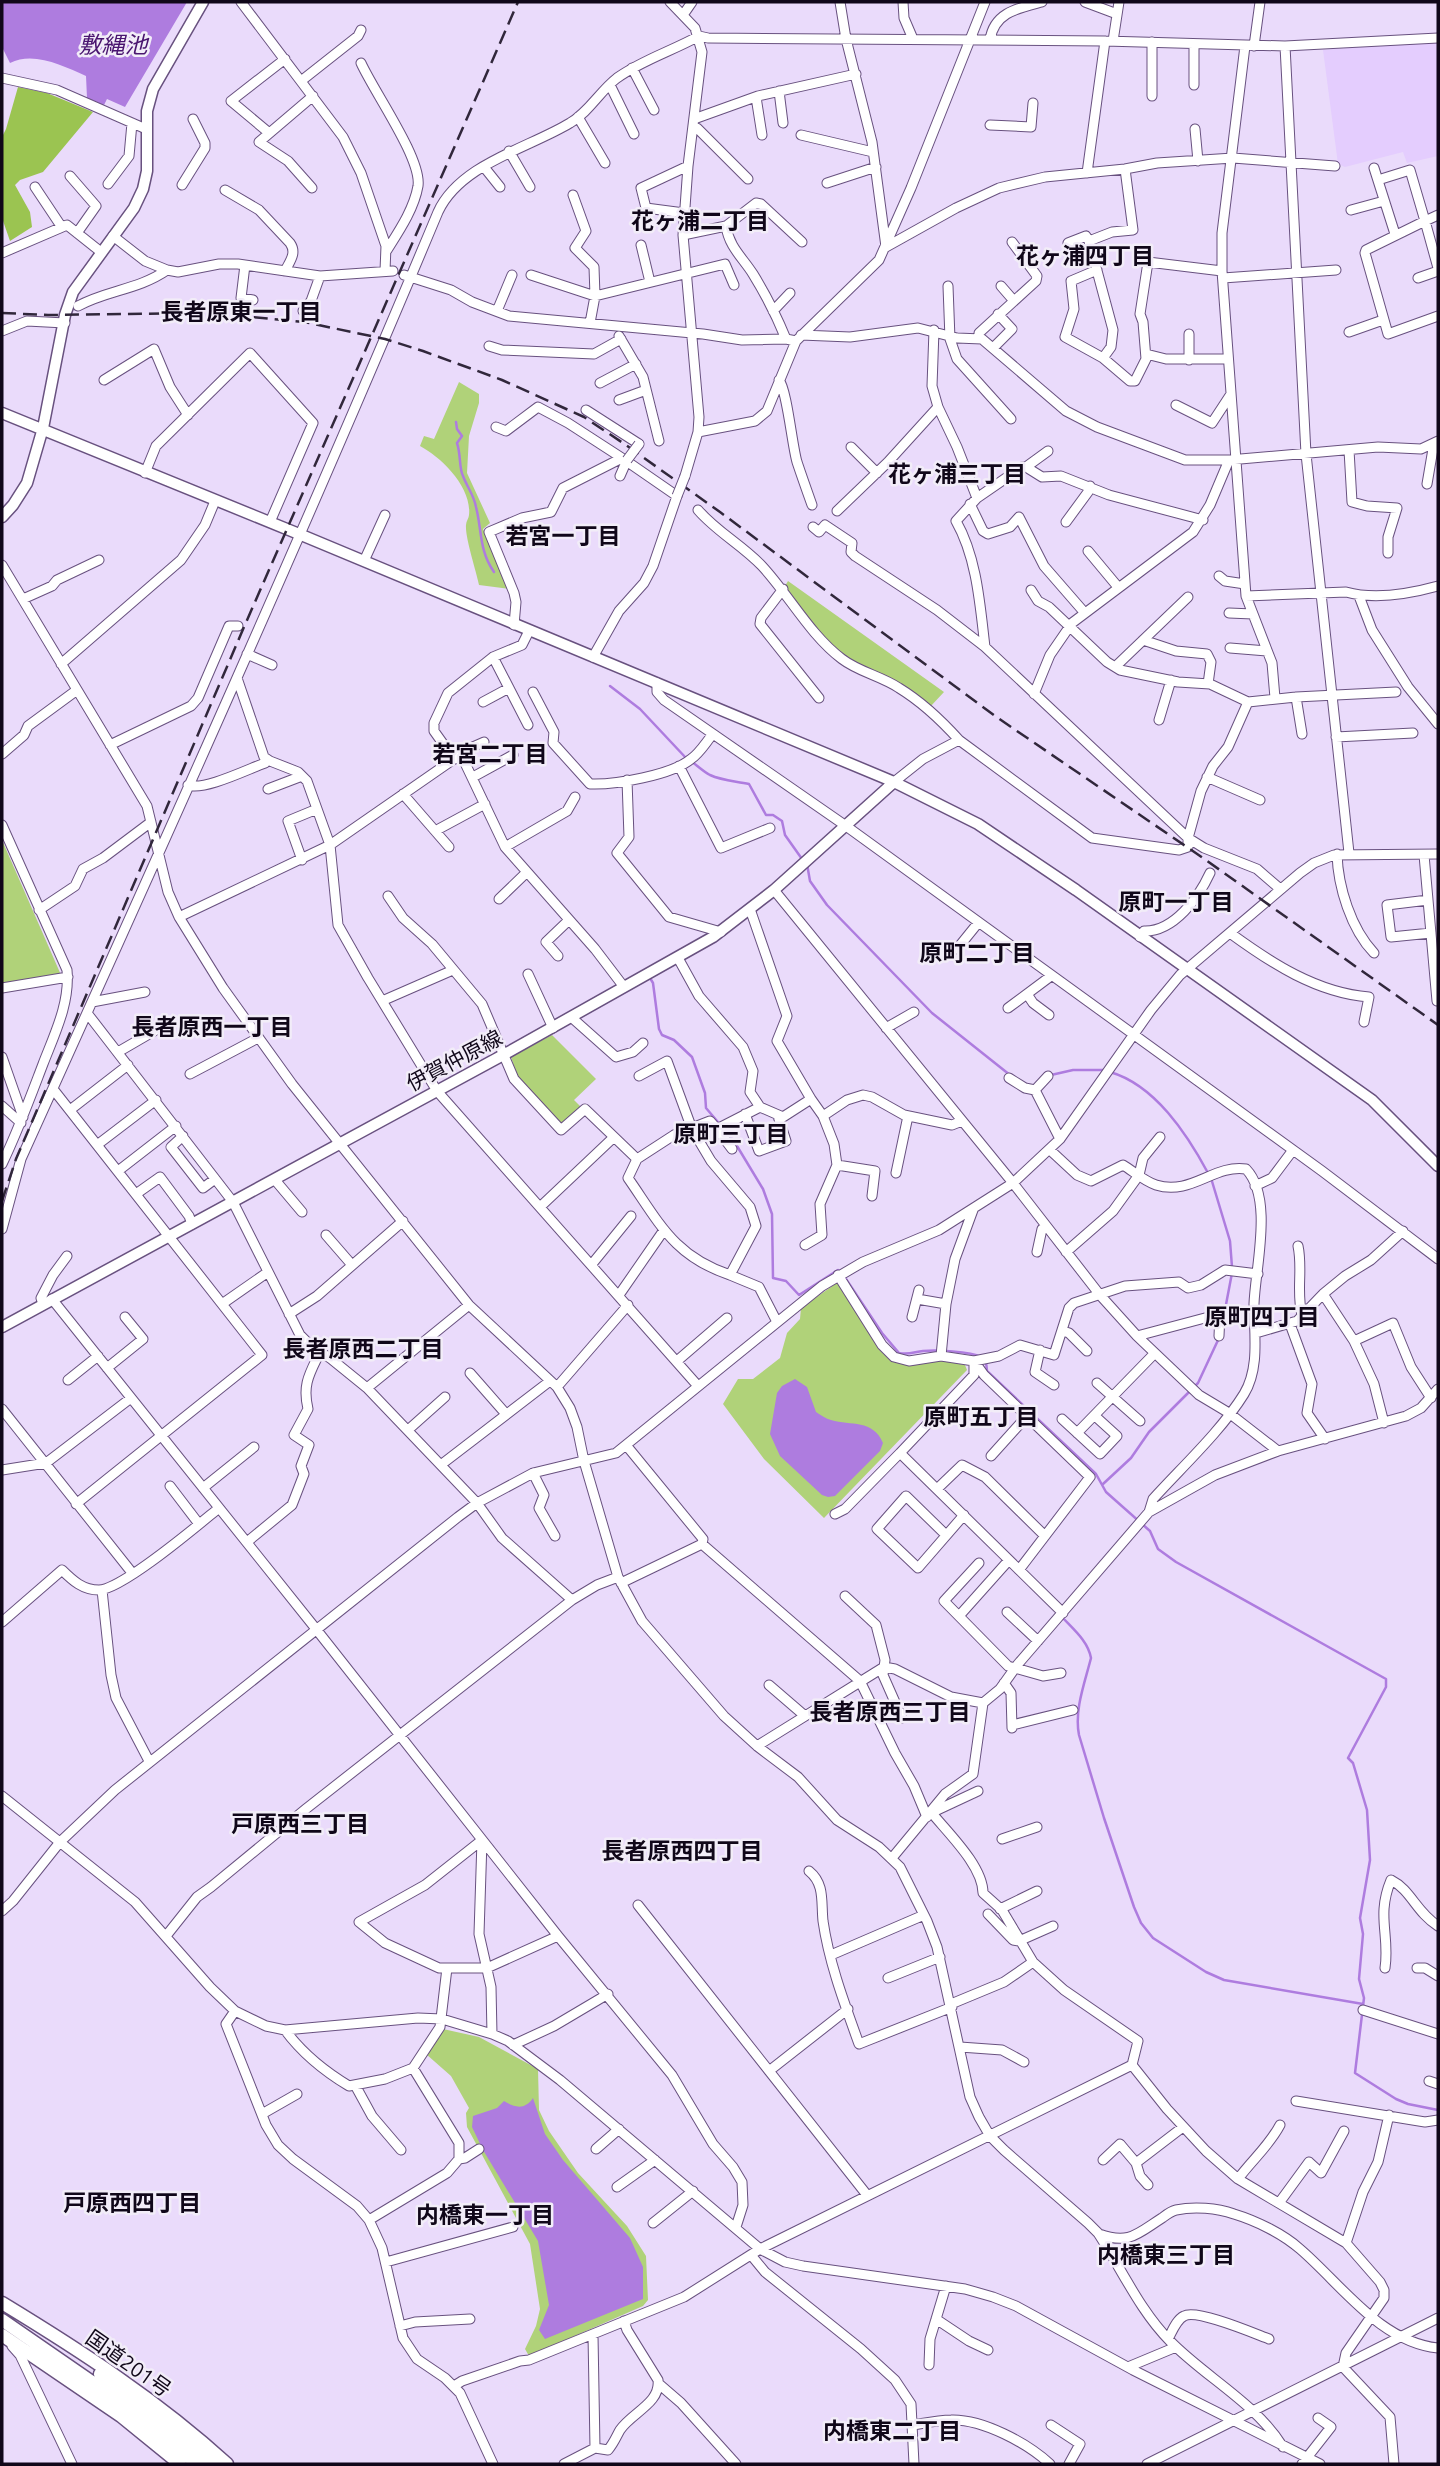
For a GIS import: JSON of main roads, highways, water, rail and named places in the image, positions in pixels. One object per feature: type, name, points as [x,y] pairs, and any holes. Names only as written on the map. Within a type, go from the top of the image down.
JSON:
[{"type":"highway","points":[[2,2306],[89,2366],[211,2464]]},
{"type":"highway","name":"国道201号","points":[[2,2306],[96,2361],[151,2401],[227,2464]]},
{"type":"highway","points":[[2,2320],[128,2407],[197,2464]]},
{"type":"highway","points":[[2,2337],[121,2416],[180,2464]]},
{"type":"main road","points":[[2,517],[27,483],[43,428],[73,292],[134,208],[143,189],[147,171],[147,111],[153,89],[203,2]]},
{"type":"main road","points":[[2,413],[894,782],[978,824],[1372,1100],[1438,1166]]},
{"type":"main road","name":"伊賀仲原線","points":[[2,1326],[505,1055],[721,932],[774,890],[894,782]]},
{"type":"water","name":"敷縄池","points":[[2,2],[187,2],[125,107],[107,99],[104,105],[87,98],[86,76],[58,64],[39,59],[10,63],[2,47]]},
{"type":"water","points":[[795,1379],[807,1387],[816,1412],[839,1422],[867,1427],[879,1435],[883,1443],[880,1451],[835,1496],[822,1495],[780,1456],[770,1434],[777,1393],[782,1386]]},
{"type":"water","points":[[533,2098],[545,2134],[563,2160],[630,2238],[643,2267],[643,2299],[545,2339],[539,2330],[549,2305],[538,2241],[472,2127],[473,2116],[497,2108],[504,2101],[520,2107],[527,2105]]},
{"type":"waterway","points":[[456,422],[462,436],[457,443],[462,473],[475,503],[483,548],[494,572]]},
{"type":"waterway","points":[[610,686],[640,709],[686,758]]},
{"type":"waterway","points":[[692,762],[715,777],[749,784],[766,815],[773,815],[782,821],[785,835],[802,859]]},
{"type":"waterway","points":[[807,864],[810,881],[827,905],[932,1013],[1010,1075]]},
{"type":"waterway","points":[[650,978],[662,1035],[674,1040],[692,1057],[705,1093],[706,1108],[734,1141],[763,1189],[772,1214],[773,1278],[786,1281],[799,1295],[839,1271]]},
{"type":"waterway","points":[[1051,1075],[1073,1070],[1103,1070]]},
{"type":"waterway","points":[[1110,1072],[1126,1078],[1155,1099],[1180,1127],[1208,1173]]},
{"type":"waterway","points":[[1211,1178],[1230,1241],[1232,1267]]},
{"type":"waterway","points":[[1224,1315],[1232,1273]]},
{"type":"waterway","points":[[844,1276],[882,1333],[899,1353],[944,1351],[981,1357]]},
{"type":"waterway","points":[[1103,1484],[1131,1458],[1149,1432],[1198,1383],[1219,1338]]},
{"type":"waterway","points":[[986,1362],[987,1371],[1096,1474],[1106,1492],[1150,1531],[1158,1549],[1176,1562],[1386,1679],[1386,1687],[1348,1758],[1353,1763],[1367,1810],[1370,1860],[1360,1918],[1363,1934],[1359,1979],[1364,1998],[1355,2073],[1396,2099],[1438,2110]]},
{"type":"waterway","points":[[1062,1617],[1083,1641],[1091,1658],[1079,1706],[1079,1735],[1104,1818],[1141,1923],[1153,1938],[1206,1972],[1224,1980],[1363,2004]]},
{"type":"railway","points":[[2,1201],[16,1159],[244,627],[518,2]]},
{"type":"railway","points":[[2,313],[211,313],[304,322],[385,339],[423,351],[502,380],[584,417],[720,512],[995,716],[1203,858],[1438,1025]]},
{"type":"district","name":"花ヶ浦二丁目","points":[[700,220]]},
{"type":"district","name":"花ヶ浦四丁目","points":[[1085,255]]},
{"type":"district","name":"長者原東一丁目","points":[[241,311]]},
{"type":"district","name":"花ヶ浦三丁目","points":[[957,473]]},
{"type":"district","name":"若宮一丁目","points":[[563,535]]},
{"type":"district","name":"若宮二丁目","points":[[490,753]]},
{"type":"district","name":"原町一丁目","points":[[1176,901]]},
{"type":"district","name":"原町二丁目","points":[[977,952]]},
{"type":"district","name":"長者原西一丁目","points":[[212,1026]]},
{"type":"district","name":"原町三丁目","points":[[731,1133]]},
{"type":"district","name":"原町四丁目","points":[[1262,1316]]},
{"type":"district","name":"長者原西二丁目","points":[[363,1348]]},
{"type":"district","name":"原町五丁目","points":[[981,1416]]},
{"type":"district","name":"長者原西三丁目","points":[[890,1711]]},
{"type":"district","name":"戸原西三丁目","points":[[300,1823]]},
{"type":"district","name":"長者原西四丁目","points":[[682,1850]]},
{"type":"district","name":"戸原西四丁目","points":[[132,2202]]},
{"type":"district","name":"内橋東一丁目","points":[[485,2214]]},
{"type":"district","name":"内橋東三丁目","points":[[1166,2254]]},
{"type":"district","name":"内橋東二丁目","points":[[892,2430]]}]
